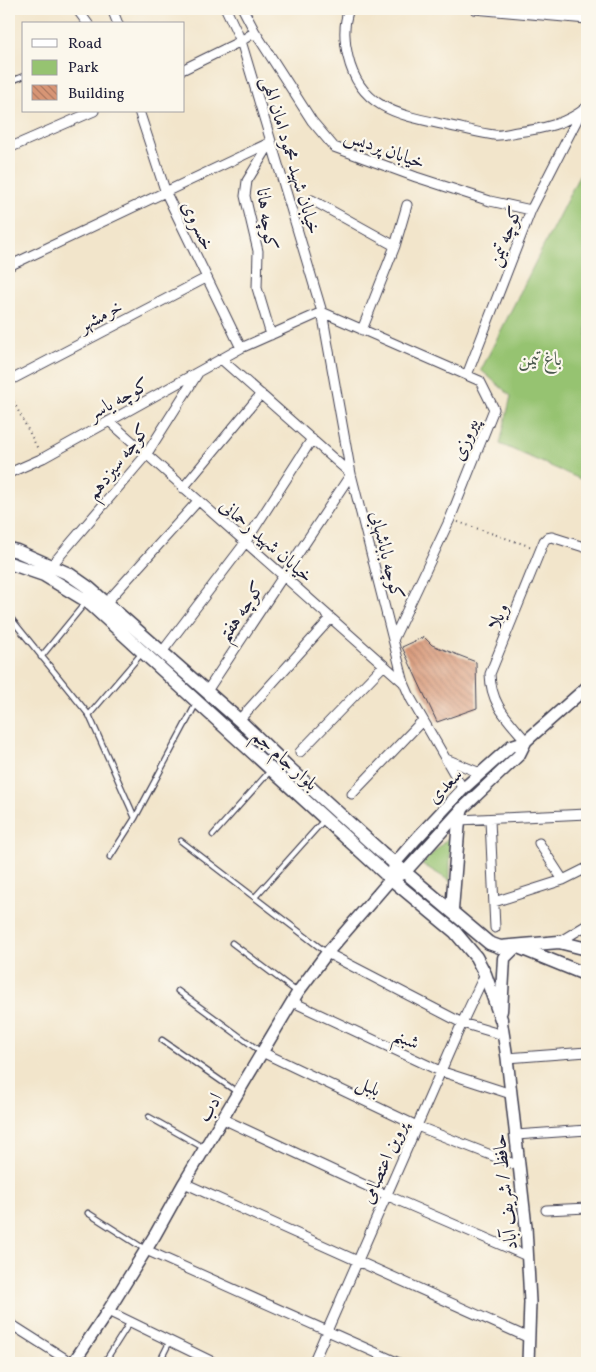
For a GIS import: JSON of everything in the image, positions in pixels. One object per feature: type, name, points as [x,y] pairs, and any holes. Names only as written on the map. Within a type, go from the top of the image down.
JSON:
[{"type":"main road","name":"بلوار جام جم","points":[[9,549],[18,551],[69,574],[89,588],[239,720],[395,864],[452,910],[472,929],[489,943],[500,947],[516,946]]},
{"type":"main road","name":"بلوار جام جم","points":[[9,563],[44,575],[87,601],[391,879],[454,932],[476,956],[485,974],[501,1019]]},
{"type":"main road","points":[[197,703],[206,691]]},
{"type":"main road","points":[[452,910],[461,815]]},
{"type":"main road","points":[[501,1019],[504,958],[516,946],[559,942],[587,949]]},
{"type":"main road","points":[[516,946],[587,975]]},
{"type":"street","points":[[77,9],[87,22]]},
{"type":"street","points":[[112,9],[117,22]]},
{"type":"street","name":"خیابان شهید محمود امان الهی","points":[[226,9],[241,41],[322,312]]},
{"type":"street","name":"خیابان پردیس","points":[[243,9],[255,32],[312,121],[334,147],[416,178],[490,201],[531,210]]},
{"type":"street","points":[[349,9],[344,40],[351,70],[364,93],[384,108],[405,116],[496,135],[548,128],[580,114],[587,107]]},
{"type":"street","points":[[474,9],[587,18]]},
{"type":"street","points":[[185,69],[241,41],[255,32]]},
{"type":"street","points":[[9,148],[92,112]]},
{"type":"street","name":"خسروی","points":[[139,112],[166,193],[240,348]]},
{"type":"street","name":"کوچه تیمن","points":[[467,375],[531,210],[580,114]]},
{"type":"street","points":[[9,266],[271,142]]},
{"type":"street","name":"کوچه هانا","points":[[271,142],[247,181],[245,196],[258,251],[257,288],[271,335]]},
{"type":"street","points":[[312,200],[396,246]]},
{"type":"street","points":[[362,330],[396,246],[408,205]]},
{"type":"street","name":"خرمشهر","points":[[9,381],[206,278]]},
{"type":"street","name":"پیروزی","points":[[322,312],[480,381],[494,409],[450,519],[393,640]]},
{"type":"street","name":"کوچه یاسر","points":[[9,473],[43,458],[240,348],[322,312]]},
{"type":"street","name":"کوچه باباشهابی","points":[[322,312],[351,474],[404,683],[462,789]]},
{"type":"street","points":[[221,359],[351,474]]},
{"type":"street","name":"کوچه سیزدهم","points":[[51,566],[146,455],[200,371]]},
{"type":"street","points":[[183,488],[261,394]]},
{"type":"street","name":"خیابان شهید رحمانی","points":[[109,421],[404,683]]},
{"type":"street","points":[[162,652],[245,543],[312,439]]},
{"type":"street","name":"کوچه هفتم","points":[[206,691],[351,474]]},
{"type":"street","points":[[106,603],[198,501]]},
{"type":"street","points":[[541,550],[544,541],[552,537],[587,548]]},
{"type":"street","name":"ویلا","points":[[526,741],[497,704],[491,689],[490,674],[541,550]]},
{"type":"street","points":[[239,720],[331,618]]},
{"type":"street","points":[[300,752],[384,665]]},
{"type":"street","name":"سعدی","points":[[405,872],[519,755],[526,741],[587,687]]},
{"type":"street","points":[[352,794],[423,720]]},
{"type":"street","name":"سعدی","points":[[395,864],[462,789],[511,746],[526,741]]},
{"type":"street","points":[[446,759],[480,773]]},
{"type":"street","points":[[461,815],[490,820],[587,814]]},
{"type":"street","points":[[490,820],[495,928]]},
{"type":"street","points":[[539,843],[563,880]]},
{"type":"street","points":[[391,879],[395,864]]},
{"type":"street","points":[[494,902],[563,880],[587,868]]},
{"type":"street","points":[[391,879],[405,872]]},
{"type":"street","name":"ادب","points":[[72,1363],[108,1311],[146,1250],[296,997],[327,953],[391,879]]},
{"type":"street","points":[[559,942],[587,925]]},
{"type":"street","points":[[327,953],[462,1023],[503,1035]]},
{"type":"street","name":"پروین اعتصامی","points":[[313,1363],[440,1072],[485,974]]},
{"type":"street","name":"شبنم","points":[[296,997],[440,1072],[511,1094]]},
{"type":"street","name":"حافظ / شریف آباد","points":[[501,1019],[516,1135],[527,1256],[530,1302],[528,1363]]},
{"type":"street","name":"بلبل","points":[[262,1052],[417,1126],[519,1166]]},
{"type":"street","points":[[507,1058],[587,1052]]},
{"type":"street","points":[[223,1119],[386,1195],[527,1256]]},
{"type":"street","points":[[516,1135],[587,1130]]},
{"type":"street","points":[[184,1183],[529,1338]]},
{"type":"street","points":[[546,1210],[587,1208]]},
{"type":"street","points":[[146,1250],[399,1363]]},
{"type":"street","points":[[108,1311],[212,1362]]},
{"type":"street","points":[[9,1323],[72,1363]]},
{"type":"lane","points":[[9,82],[22,77]]},
{"type":"lane","points":[[41,657],[87,601]]},
{"type":"lane","points":[[9,616],[89,715],[135,818]]},
{"type":"lane","points":[[89,715],[142,652]]},
{"type":"lane","points":[[110,857],[135,818],[197,703]]},
{"type":"lane","points":[[213,835],[271,770]]},
{"type":"lane","points":[[255,897],[325,819]]},
{"type":"lane","points":[[181,841],[327,953]]},
{"type":"lane","points":[[232,943],[296,997]]},
{"type":"lane","points":[[178,991],[262,1052]]},
{"type":"lane","points":[[162,1040],[238,1092]]},
{"type":"lane","points":[[149,1117],[205,1148]]},
{"type":"lane","points":[[88,1213],[146,1250]]},
{"type":"lane","points":[[104,1363],[130,1322]]},
{"type":"lane","points":[[159,1363],[170,1341]]},
{"type":"path","points":[[9,393],[43,458]]},
{"type":"path","points":[[450,519],[541,550]]},
{"type":"green space","name":"باغ تیمن","points":[[587,160],[587,482],[500,444],[511,396],[481,370]]},
{"type":"green space","points":[[450,836],[450,881],[422,864]]},
{"type":"building","points":[[424,637],[432,645],[476,662],[477,708],[437,722],[402,647]]}]
